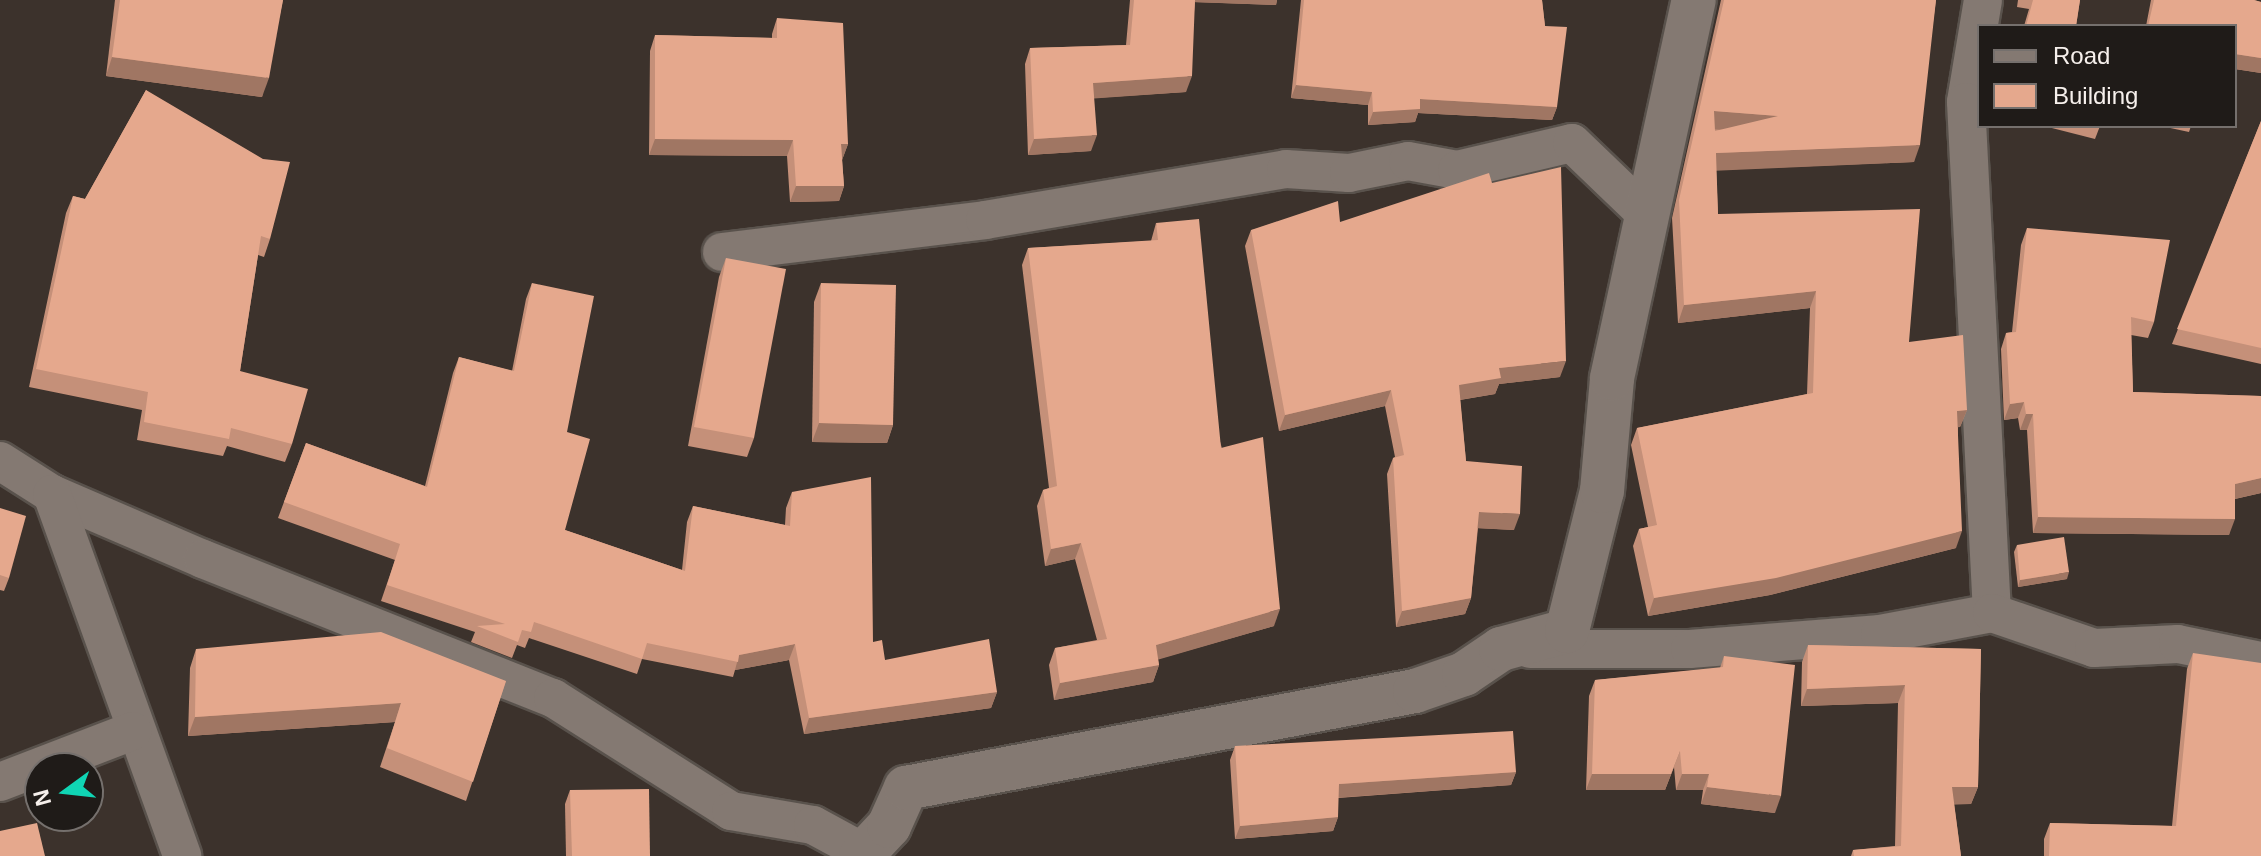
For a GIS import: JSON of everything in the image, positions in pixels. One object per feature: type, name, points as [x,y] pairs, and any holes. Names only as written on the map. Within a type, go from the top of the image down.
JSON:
[{"type":"street","points":[[1,455],[52,494],[553,698],[731,811],[813,825],[862,854],[889,826],[906,788],[1415,691],[1464,674],[1501,649],[1567,631],[1602,491],[1612,378],[1694,0]]},
{"type":"street","points":[[1979,24],[1983,0]]},
{"type":"street","points":[[1977,36],[1966,102],[1992,613]]},
{"type":"street","points":[[722,252],[985,220],[1286,169],[1500,164],[1541,144],[1572,143],[1648,216]]},
{"type":"street","points":[[52,494],[133,731],[182,856]]},
{"type":"street","points":[[1501,649],[1690,649],[1880,634],[1992,613],[2094,648],[2178,644],[2261,661]]},
{"type":"street","points":[[0,782],[133,731]]},
{"type":"building","points":[[120,0],[283,0],[269,78],[112,57]]},
{"type":"building","points":[[1134,0],[1195,0],[1192,76],[1093,83],[1097,135],[1034,139],[1030,48],[1130,45]]},
{"type":"building","points":[[1304,0],[1542,0],[1545,26],[1567,27],[1557,107],[1420,99],[1420,109],[1373,112],[1372,92],[1296,85]]},
{"type":"building","points":[[1724,0],[1936,0],[1920,145],[1716,153],[1718,214],[1920,209],[1909,342],[1963,335],[1967,410],[1957,411],[1962,531],[1776,578],[1654,598],[1639,529],[1657,525],[1637,428],[1813,393],[1816,291],[1684,305],[1679,200]],"holes":[[[1714,111],[1778,116],[1715,131]]]},
{"type":"building","points":[[2033,0],[2080,0],[2076,24],[2027,24]]},
{"type":"building","points":[[2154,0],[2261,2],[2261,58],[2237,54],[2237,24],[2148,24]]},
{"type":"building","points":[[777,18],[843,23],[848,144],[841,144],[844,186],[796,186],[793,140],[655,139],[655,35],[777,38]]},
{"type":"building","points":[[146,90],[263,159],[290,162],[270,239],[261,236],[240,371],[308,389],[292,444],[231,428],[229,439],[144,422],[148,392],[36,369],[73,196],[85,199]]},
{"type":"building","points":[[2261,121],[2261,348],[2177,329]]},
{"type":"building","points":[[1561,167],[1566,361],[1499,368],[1501,378],[1459,385],[1466,461],[1522,466],[1520,514],[1479,512],[1471,598],[1402,611],[1393,458],[1404,455],[1391,390],[1285,415],[1251,230],[1338,201],[1340,222],[1489,173],[1492,183]]},
{"type":"building","points":[[1199,219],[1221,448],[1263,437],[1280,609],[1156,645],[1159,665],[1060,683],[1055,648],[1107,639],[1081,543],[1051,549],[1043,490],[1057,486],[1028,248],[1158,240],[1156,223]]},
{"type":"building","points":[[2027,228],[2170,240],[2154,322],[2131,317],[2133,392],[2261,396],[2261,478],[2235,484],[2235,519],[2038,517],[2033,414],[2026,414],[2024,402],[2010,404],[2006,333],[2016,332]]},
{"type":"building","points":[[726,258],[786,269],[754,438],[694,427]]},
{"type":"building","points":[[532,283],[594,296],[567,432],[590,439],[565,530],[685,571],[693,506],[790,526],[792,492],[871,477],[873,642],[882,640],[885,660],[989,639],[997,692],[809,718],[795,644],[739,655],[738,662],[647,643],[642,659],[534,622],[531,632],[522,630],[518,642],[477,626],[505,624],[387,585],[400,544],[284,502],[306,443],[427,487],[459,357],[514,371]]},
{"type":"building","points":[[821,283],[896,285],[893,425],[819,423]]},
{"type":"building","points":[[0,508],[26,516],[9,578],[0,575]]},
{"type":"building","points":[[2064,537],[2069,572],[2020,580],[2017,545]]},
{"type":"building","points":[[381,632],[506,681],[473,782],[387,748],[401,703],[195,717],[196,649]]},
{"type":"building","points":[[1808,645],[1981,649],[1978,787],[1952,787],[1961,856],[1854,856],[1853,850],[1901,846],[1905,685],[1807,689]]},
{"type":"building","points":[[2193,653],[2261,663],[2261,856],[2049,856],[2050,823],[2176,826]]},
{"type":"building","points":[[1724,656],[1795,665],[1781,796],[1707,787],[1709,774],[1682,774],[1680,751],[1671,774],[1592,774],[1595,680],[1723,667]]},
{"type":"building","points":[[1513,731],[1516,772],[1339,784],[1338,817],[1240,826],[1235,746]]},
{"type":"building","points":[[649,789],[650,856],[572,856],[570,790]]},
{"type":"building","points":[[24,826],[24,832],[39,832],[45,856],[0,856],[0,831]]}]
